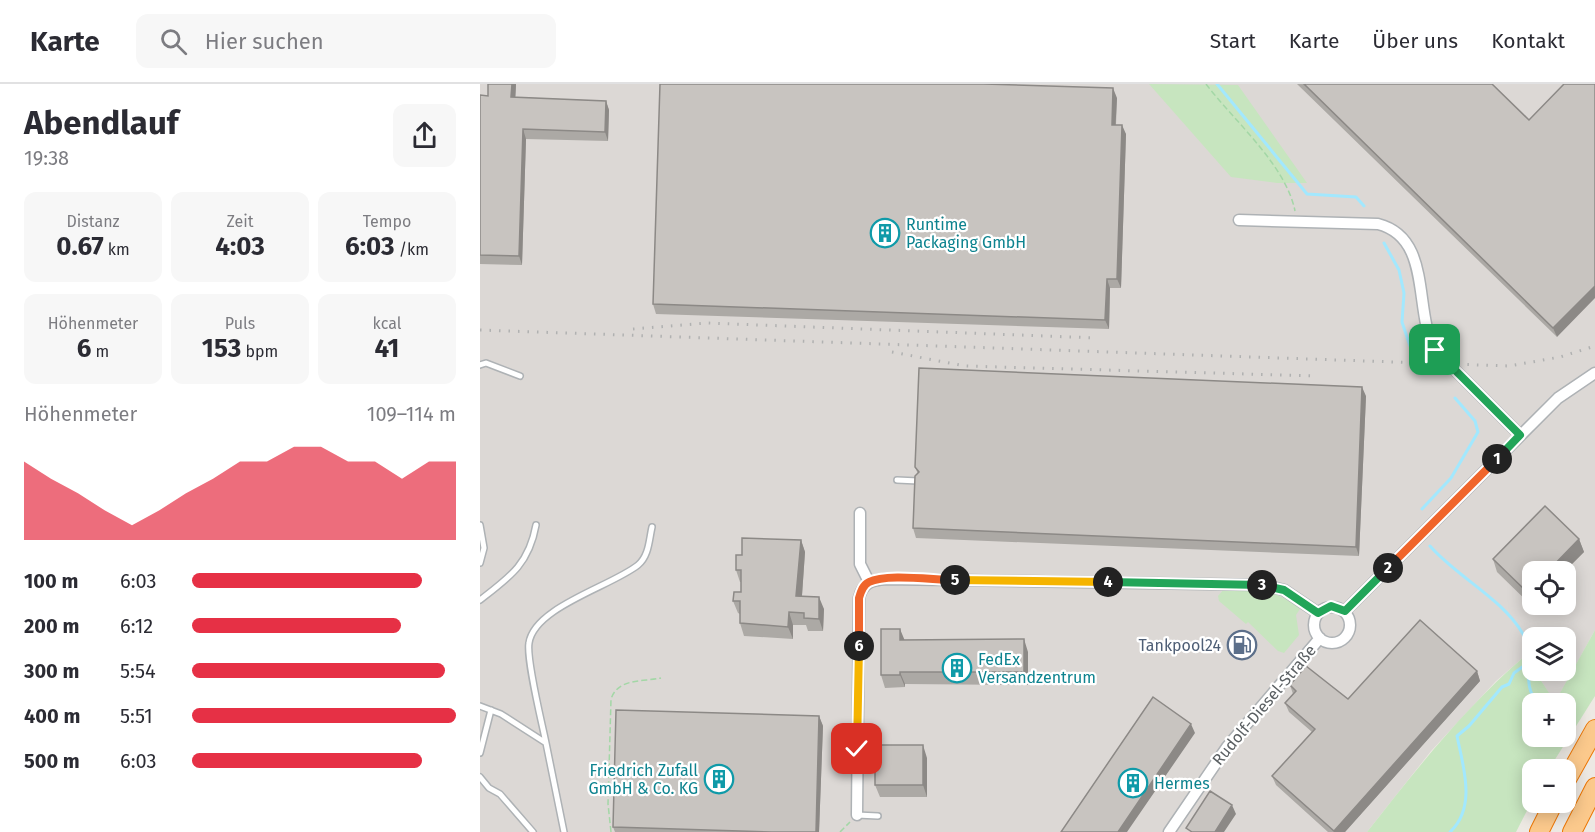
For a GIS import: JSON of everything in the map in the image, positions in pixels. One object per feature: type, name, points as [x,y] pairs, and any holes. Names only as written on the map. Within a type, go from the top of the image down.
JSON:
[{"type":"highway","points":[[1576,763],[1595,729]]},
{"type":"highway","points":[[1572,832],[1595,787]]},
{"type":"highway","points":[[1539,832],[1548,813]]},
{"type":"street","points":[[1239,219],[1378,224],[1398,233],[1407,242],[1416,261],[1428,333],[1435,350],[1520,435]]},
{"type":"street","points":[[857,815],[859,598],[861,591],[869,582],[886,579],[1264,585],[1284,590],[1318,613],[1331,606],[1345,611],[1558,398],[1595,373]]},
{"type":"street","points":[[860,513],[860,564],[869,582]]},
{"type":"street","name":"Rudolf-Diesel-Straße","points":[[1318,613],[1314,626],[1320,638],[1336,643],[1346,638],[1351,627],[1345,611]]},
{"type":"street","name":"Rudolf-Diesel-Straße","points":[[1169,832],[1227,747],[1320,638]]},
{"type":"lane","points":[[480,365],[486,363],[520,376]]},
{"type":"lane","points":[[897,480],[918,481]]},
{"type":"lane","points":[[480,525],[484,548],[480,563]]},
{"type":"lane","points":[[480,600],[509,578],[532,548],[536,525]]},
{"type":"lane","points":[[564,832],[528,644],[534,626],[582,594],[638,564],[648,551],[651,527]]},
{"type":"lane","points":[[480,706],[491,710],[546,743]]},
{"type":"lane","points":[[480,753],[491,710]]},
{"type":"lane","points":[[480,777],[489,788],[500,795],[533,832]]},
{"type":"lane","points":[[857,815],[878,816]]},
{"type":"path","points":[[1206,84],[1274,167],[1291,195],[1296,221]]},
{"type":"path","points":[[610,832],[608,804],[611,699],[614,692],[623,684],[661,678]]},
{"type":"path","points":[[840,832],[857,815]]},
{"type":"shaded area","points":[[480,84],[1595,84],[1595,630],[1576,665],[1576,627],[1522,627],[1522,659],[1496,681],[1431,751],[1367,832],[480,832]]},
{"type":"shaded area","points":[[1541,681],[1567,681],[1560,693],[1549,693]]},
{"type":"green space","points":[[1149,84],[1238,85],[1307,183],[1277,183],[1231,177]]},
{"type":"green space","points":[[1224,589],[1265,592],[1291,602],[1300,609],[1296,615],[1299,635],[1284,653],[1278,651],[1248,622],[1246,624],[1219,601],[1218,596]]},
{"type":"green space","points":[[1595,630],[1595,696],[1576,726],[1576,693],[1560,693],[1567,681],[1576,681],[1576,664]]},
{"type":"green space","points":[[1522,659],[1522,681],[1541,681],[1549,693],[1522,693],[1522,747],[1563,747],[1555,759],[1522,759],[1522,813],[1526,813],[1516,832],[1367,832],[1462,718]]},
{"type":"building","points":[[488,84],[512,84],[511,97],[606,101],[605,132],[523,129],[519,256],[480,255],[480,95],[488,96]]},
{"type":"building","name":"Runtime Packaging GmbH","points":[[660,84],[984,84],[1113,88],[1112,125],[1122,125],[1117,279],[1107,279],[1105,320],[653,304]]},
{"type":"building","points":[[1304,84],[1492,84],[1529,120],[1564,84],[1595,84],[1595,286],[1553,328]]},
{"type":"building","points":[[919,368],[1362,387],[1356,547],[913,528],[915,476],[919,472],[915,467]]},
{"type":"building","points":[[1545,506],[1579,539],[1558,561],[1522,561],[1522,587],[1493,559]]},
{"type":"building","points":[[742,538],[801,540],[796,596],[819,597],[819,619],[804,618],[804,613],[789,612],[788,627],[740,623],[740,601],[733,601],[734,592],[741,592],[741,570],[736,570],[736,555],[742,555]]},
{"type":"building","points":[[1420,620],[1477,671],[1334,831],[1272,776],[1315,729],[1285,703],[1296,691],[1290,685],[1306,666],[1348,699]]},
{"type":"building","name":"FedEx Versandzentrum","points":[[881,629],[900,629],[900,640],[1024,639],[1024,672],[900,672],[900,675],[881,675]]},
{"type":"building","name":"Hermes","points":[[1153,697],[1191,724],[1118,832],[1061,832]]},
{"type":"building","name":"Friedrich Zufall GmbH & Co. KG","points":[[616,710],[819,716],[816,832],[613,827]]},
{"type":"building","points":[[875,745],[923,745],[923,785],[875,785]]},
{"type":"building","points":[[1210,791],[1232,805],[1215,832],[1192,832],[1186,828]]},
{"type":"waterway","points":[[1217,84],[1307,194],[1356,197],[1364,206]]},
{"type":"waterway","points":[[1384,243],[1399,270],[1404,293],[1402,322],[1410,346]]},
{"type":"waterway","points":[[1422,509],[1451,478],[1478,432],[1475,421],[1455,398]]},
{"type":"waterway","points":[[1430,546],[1503,609],[1523,634],[1527,642],[1532,693]]},
{"type":"waterway","points":[[1450,832],[1458,822],[1466,799],[1465,773],[1457,736],[1469,726],[1502,687],[1509,684],[1514,673],[1522,667]]},
{"type":"railway","points":[[633,329],[707,323],[1097,338]]},
{"type":"railway","points":[[480,330],[1509,366],[1560,357],[1595,346]]},
{"type":"railway","points":[[892,352],[965,366],[1317,376]]},
{"type":"place","name":"Runtime Packaging GmbH","points":[[885,233]]},
{"type":"place","name":"Tankpool24","points":[[1242,645]]},
{"type":"place","name":"FedEx Versandzentrum","points":[[957,668]]},
{"type":"place","name":"Friedrich Zufall GmbH & Co. KG","points":[[719,779]]},
{"type":"place","name":"Hermes","points":[[1133,783]]},
{"type":"route","points":[[857,749],[859,598],[864,586],[875,580],[1264,585],[1284,590],[1318,613],[1331,606],[1345,611],[1520,435],[1435,350]]}]
